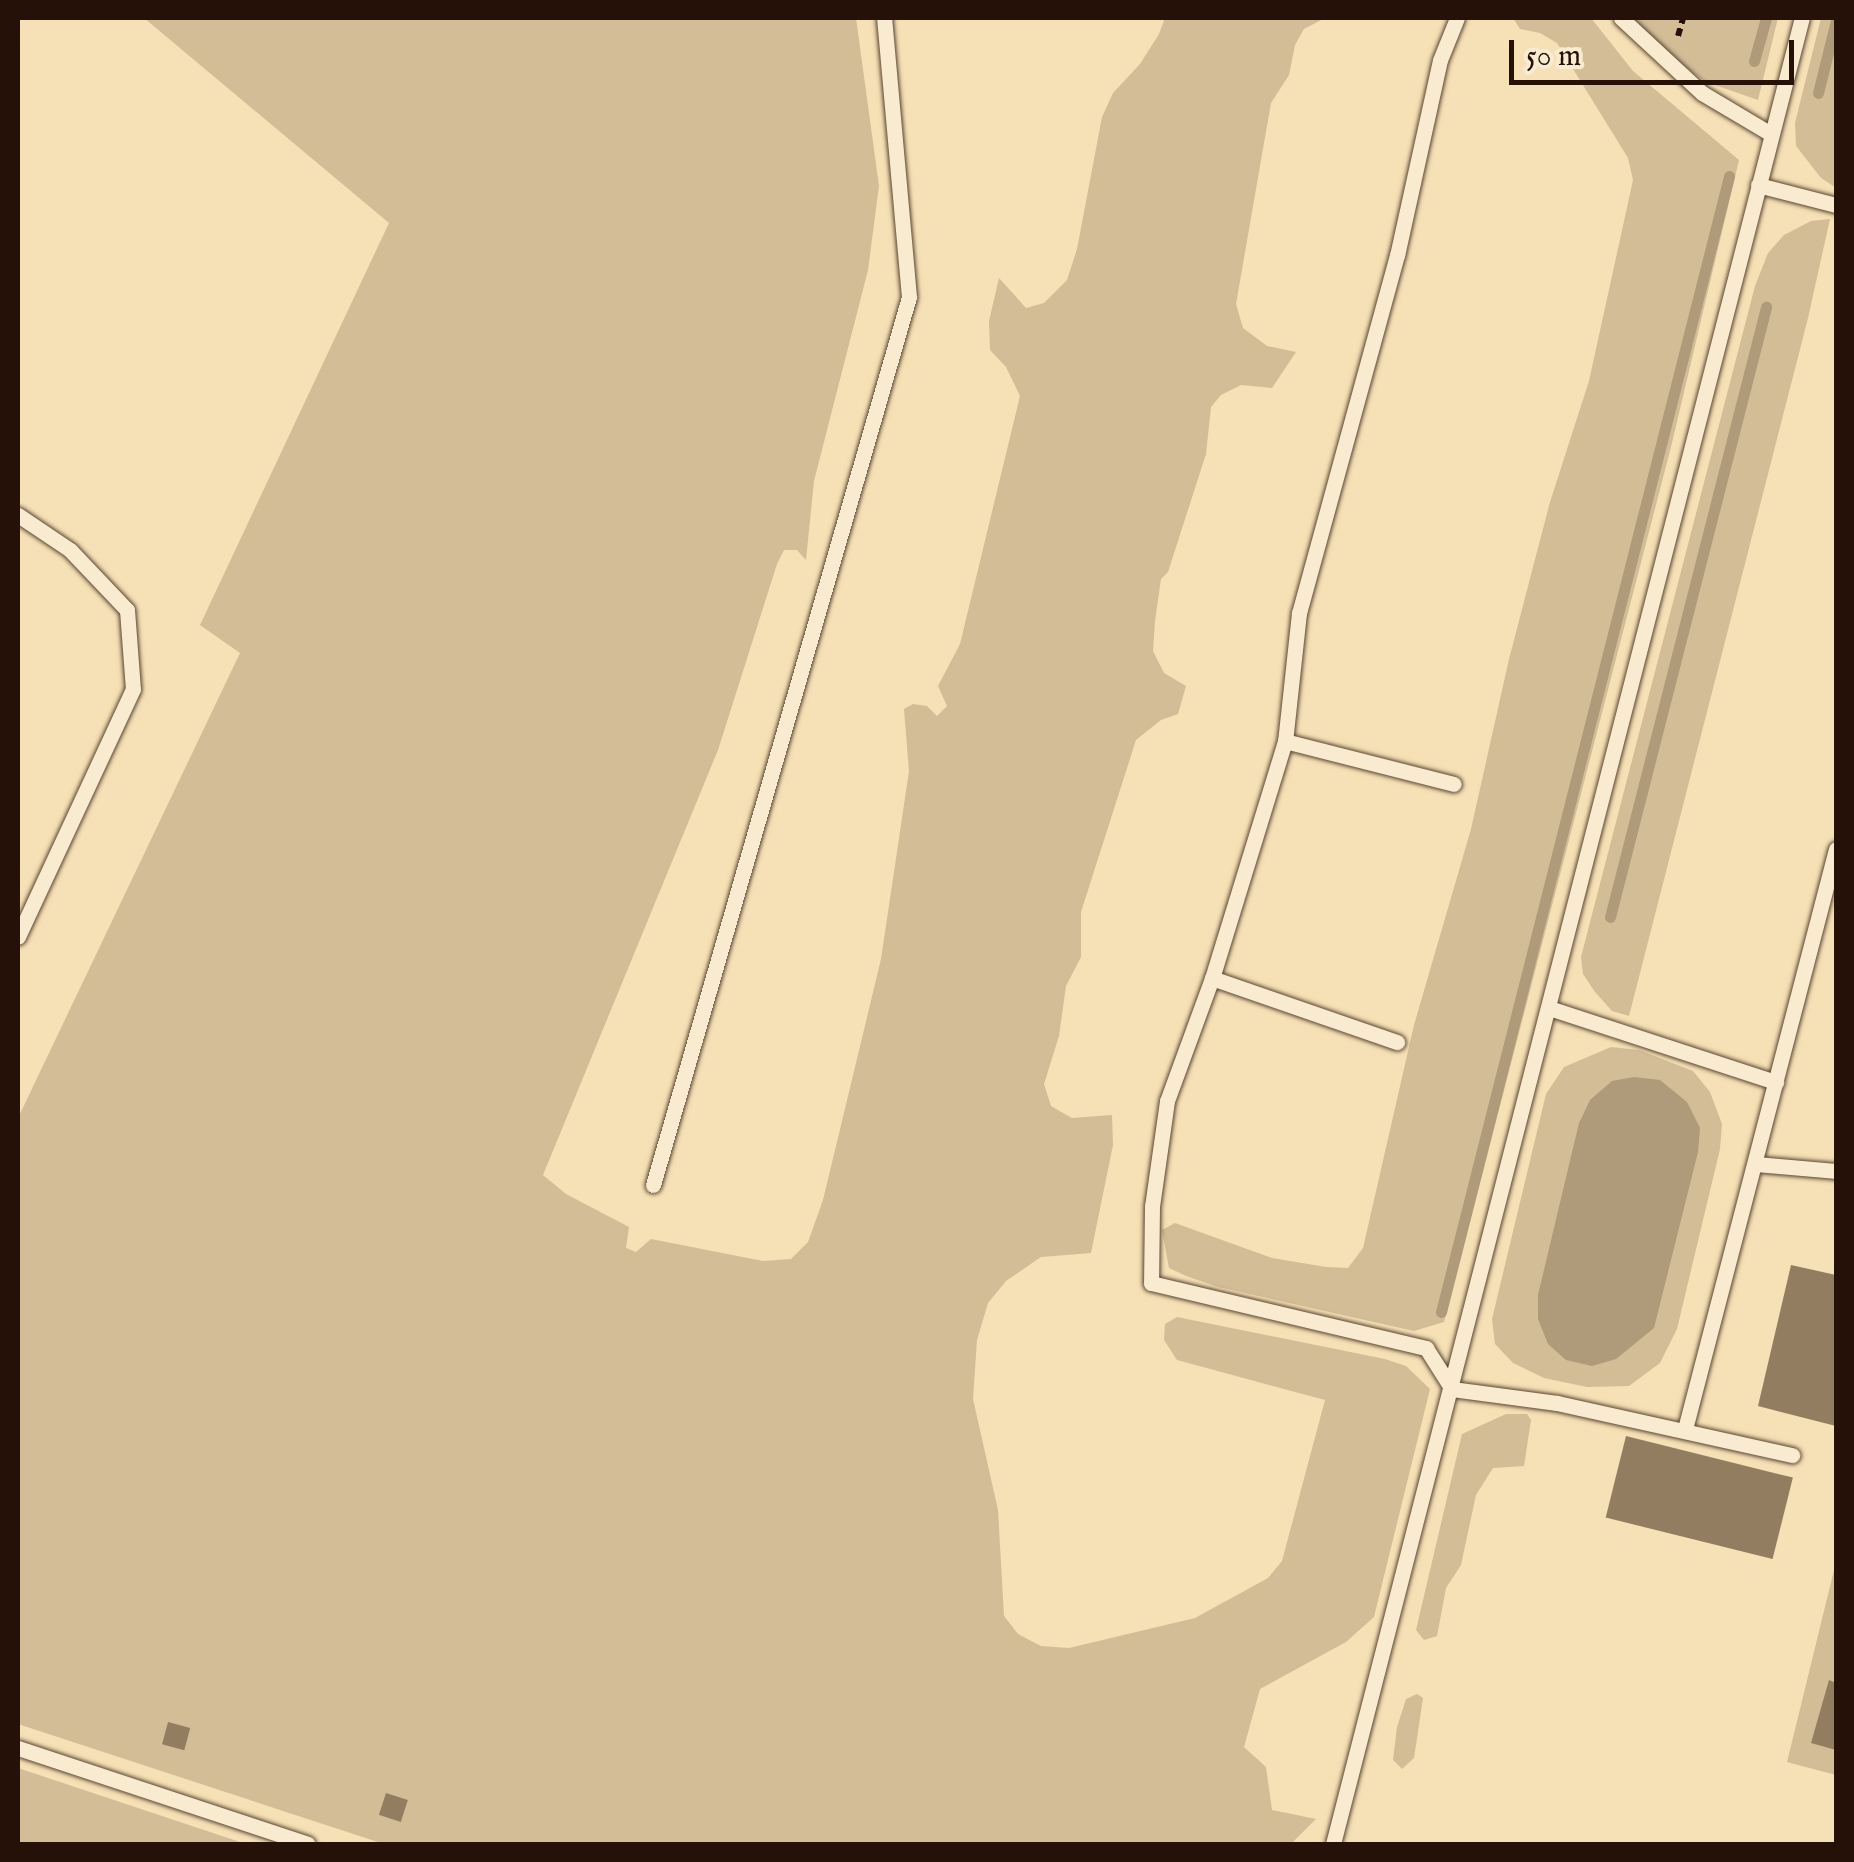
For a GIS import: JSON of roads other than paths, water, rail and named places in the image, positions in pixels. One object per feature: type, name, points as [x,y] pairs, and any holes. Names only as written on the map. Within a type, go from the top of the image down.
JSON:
[{"type":"lane","points":[[653,1185],[909,297],[884,18]]},
{"type":"lane","points":[[1452,1389],[1426,1348],[1151,1283],[1152,1206],[1167,1101],[1212,978],[1285,740],[1300,613],[1397,254],[1440,60],[1458,18]]},
{"type":"lane","points":[[1621,18],[1702,93],[1771,134]]},
{"type":"lane","points":[[1333,1844],[1802,18]]},
{"type":"lane","points":[[1758,185],[1836,205]]},
{"type":"lane","points":[[18,514],[70,550],[127,610],[132,689],[18,938]]},
{"type":"lane","points":[[1285,740],[1454,784]]},
{"type":"lane","points":[[1685,1429],[1836,848]]},
{"type":"lane","points":[[1212,978],[1397,1042]]},
{"type":"lane","points":[[1549,1008],[1776,1082]]},
{"type":"lane","points":[[1756,1164],[1836,1171]]},
{"type":"lane","points":[[1452,1389],[1557,1403],[1792,1455]]},
{"type":"lane","points":[[18,1748],[308,1844]]},
{"type":"waterway","points":[[1754,61],[1766,18]]},
{"type":"waterway","points":[[1818,93],[1836,20]]},
{"type":"waterway","points":[[1441,1312],[1729,176]]},
{"type":"waterway","points":[[1610,917],[1766,307]]}]
